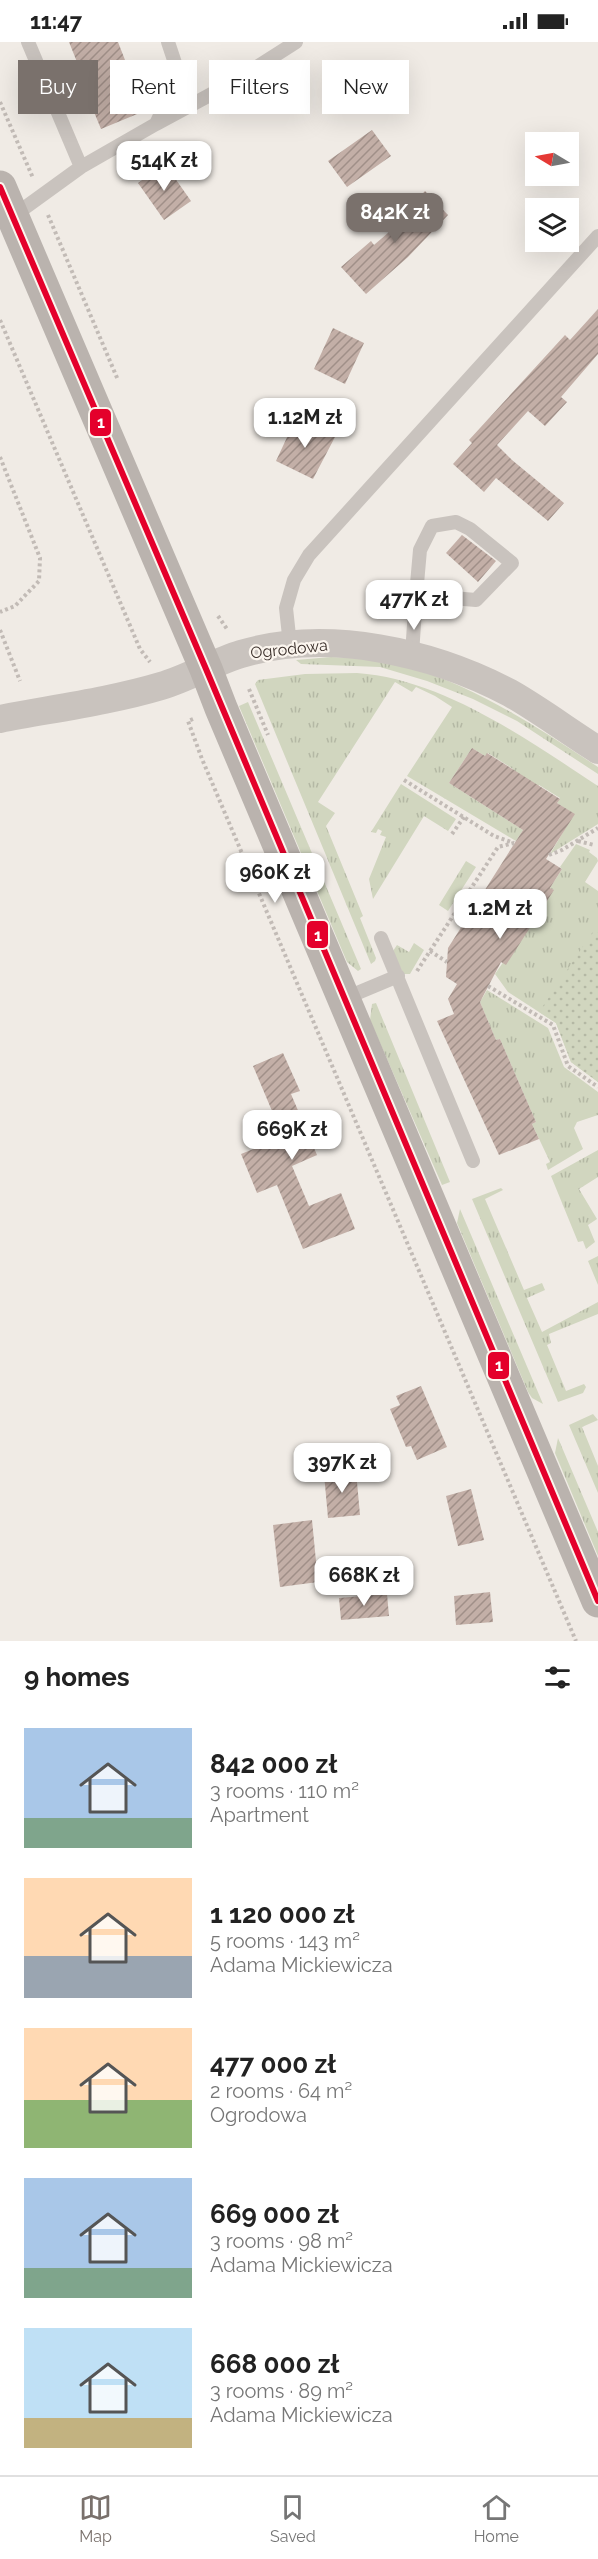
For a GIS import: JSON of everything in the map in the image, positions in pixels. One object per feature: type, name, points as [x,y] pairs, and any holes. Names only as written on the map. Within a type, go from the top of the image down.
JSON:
[{"type":"main road","points":[[6,202],[206,669],[220,708],[598,1601]]},
{"type":"street","name":"Ogrodowa","points":[[0,719],[161,686],[241,654],[290,645],[343,644],[412,654],[449,666],[510,693],[598,750]]},
{"type":"lane","points":[[28,42],[81,167]]},
{"type":"lane","points":[[156,124],[179,75],[168,42]]},
{"type":"lane","points":[[6,202],[81,167],[232,84],[296,42]]},
{"type":"lane","points":[[290,645],[286,608],[294,580],[309,555],[598,236]]},
{"type":"lane","points":[[412,654],[416,595],[420,550],[432,526],[456,522],[470,529],[512,563],[476,600],[416,595]]},
{"type":"lane","points":[[381,938],[473,1161]]},
{"type":"lane","points":[[343,999],[398,976]]},
{"type":"path","points":[[0,320],[140,649],[155,669],[161,686]]},
{"type":"path","points":[[0,457],[40,558],[39,581],[15,606],[0,612]]},
{"type":"path","points":[[0,630],[20,681]]},
{"type":"path","points":[[220,708],[188,721],[202,759],[576,1641]]},
{"type":"path","points":[[404,780],[494,836],[514,843],[498,848],[404,991]]},
{"type":"path","points":[[452,834],[464,817]]},
{"type":"path","points":[[549,855],[598,828]]},
{"type":"path","points":[[578,841],[594,845]]},
{"type":"path","points":[[430,951],[447,962]]},
{"type":"path","points":[[488,986],[553,1025],[568,1066],[598,1087]]},
{"type":"green space","points":[[331,657],[399,665],[434,675],[507,710],[598,767],[598,774],[517,721],[473,699],[427,681],[380,667],[301,664],[296,660]]},
{"type":"green space","points":[[357,673],[389,678],[453,699],[514,732],[598,786],[598,824],[550,854],[574,814],[557,803],[560,798],[539,785],[537,789],[511,772],[513,769],[488,753],[485,756],[472,748],[449,783],[523,830],[516,841],[407,776],[452,707],[416,687],[412,692],[395,682],[318,802],[335,813],[326,826],[363,916],[360,918],[376,958],[371,964],[255,684],[258,680],[305,674]]},
{"type":"green space","points":[[248,702],[361,969],[358,971],[347,962],[239,706]]},
{"type":"green space","points":[[401,784],[456,819],[448,831],[424,816],[373,899],[369,879],[386,837],[380,835],[382,831],[378,829],[376,833],[371,832]]},
{"type":"green space","points":[[576,844],[590,850],[589,852],[598,861],[585,882],[598,891],[598,1082],[571,1062],[556,1023],[508,992],[495,974],[553,890],[550,888],[562,869],[560,867]]},
{"type":"green space","points":[[466,861],[476,867],[448,911],[439,905]]},
{"type":"green space","points":[[594,930],[598,933],[598,1082],[571,1062],[556,1023],[539,1012]]},
{"type":"green space","points":[[414,943],[424,950],[410,974],[403,974],[393,951],[397,945],[409,952]]},
{"type":"green space","points":[[487,990],[548,1028],[564,1067],[598,1092],[598,1115],[577,1122],[574,1128],[583,1149],[548,1170],[546,1164],[550,1162],[532,1124],[536,1122],[500,1039],[496,1040],[480,1002]]},
{"type":"green space","points":[[376,1003],[450,1182],[442,1185],[370,1020],[372,1004]]},
{"type":"green space","points":[[598,1150],[598,1177],[579,1189],[597,1219],[588,1225],[595,1242],[586,1249],[583,1241],[578,1242],[551,1176]]},
{"type":"green space","points":[[501,1188],[503,1190],[485,1199],[524,1290],[542,1283],[545,1290],[527,1298],[542,1332],[598,1302],[598,1314],[549,1334],[551,1343],[547,1345],[566,1391],[584,1384],[586,1387],[583,1393],[558,1402],[472,1199]]},
{"type":"green space","points":[[460,1209],[543,1404],[532,1398],[528,1392],[457,1223]]},
{"type":"green space","points":[[598,1256],[598,1285],[588,1261]]},
{"type":"green space","points":[[593,1414],[598,1420],[582,1427],[598,1466],[598,1493],[569,1425]]},
{"type":"green space","points":[[558,1438],[598,1532],[598,1556],[555,1453]]},
{"type":"building","points":[[69,42],[118,42],[125,60],[110,60],[110,114],[137,114],[101,129],[95,114],[98,114],[98,60],[76,60]]},
{"type":"building","points":[[372,130],[391,156],[347,187],[328,161]]},
{"type":"building","points":[[165,164],[191,201],[164,220],[138,183]]},
{"type":"building","points":[[425,191],[448,215],[408,257],[366,294],[341,267],[371,241],[374,245],[410,214],[407,210]]},
{"type":"building","points":[[598,309],[598,354],[561,397],[567,402],[545,426],[528,411],[497,445],[564,503],[548,521],[496,478],[484,492],[453,464],[472,443],[469,440],[565,335],[570,340]]},
{"type":"building","points":[[333,328],[364,343],[345,384],[314,369]]},
{"type":"building","points":[[296,418],[335,437],[313,479],[276,461]]},
{"type":"building","points":[[462,535],[496,561],[478,582],[446,553]]},
{"type":"building","points":[[472,748],[485,756],[487,753],[560,799],[557,803],[575,814],[546,859],[562,869],[550,888],[554,890],[506,965],[501,962],[480,1002],[496,1040],[500,1039],[536,1122],[532,1124],[539,1139],[499,1155],[437,1021],[454,1014],[448,999],[457,984],[446,977],[448,948],[523,830],[449,783]]},
{"type":"building","points":[[283,1053],[300,1091],[291,1094],[317,1155],[292,1166],[309,1206],[341,1193],[355,1229],[303,1249],[277,1185],[257,1193],[241,1154],[283,1137],[253,1066]]},
{"type":"building","points":[[421,1386],[447,1447],[417,1460],[411,1446],[406,1447],[390,1409],[400,1405],[396,1396]]},
{"type":"building","points":[[356,1471],[360,1515],[328,1518],[324,1474]]},
{"type":"building","points":[[471,1489],[484,1540],[458,1546],[446,1496]]},
{"type":"building","points":[[312,1520],[318,1582],[280,1587],[273,1525]]},
{"type":"building","points":[[490,1592],[493,1622],[456,1625],[454,1596]]},
{"type":"building","points":[[387,1594],[389,1616],[341,1620],[339,1598]]},
{"type":"transit line","name":"1","points":[[0,187],[206,669],[598,1601]]}]
